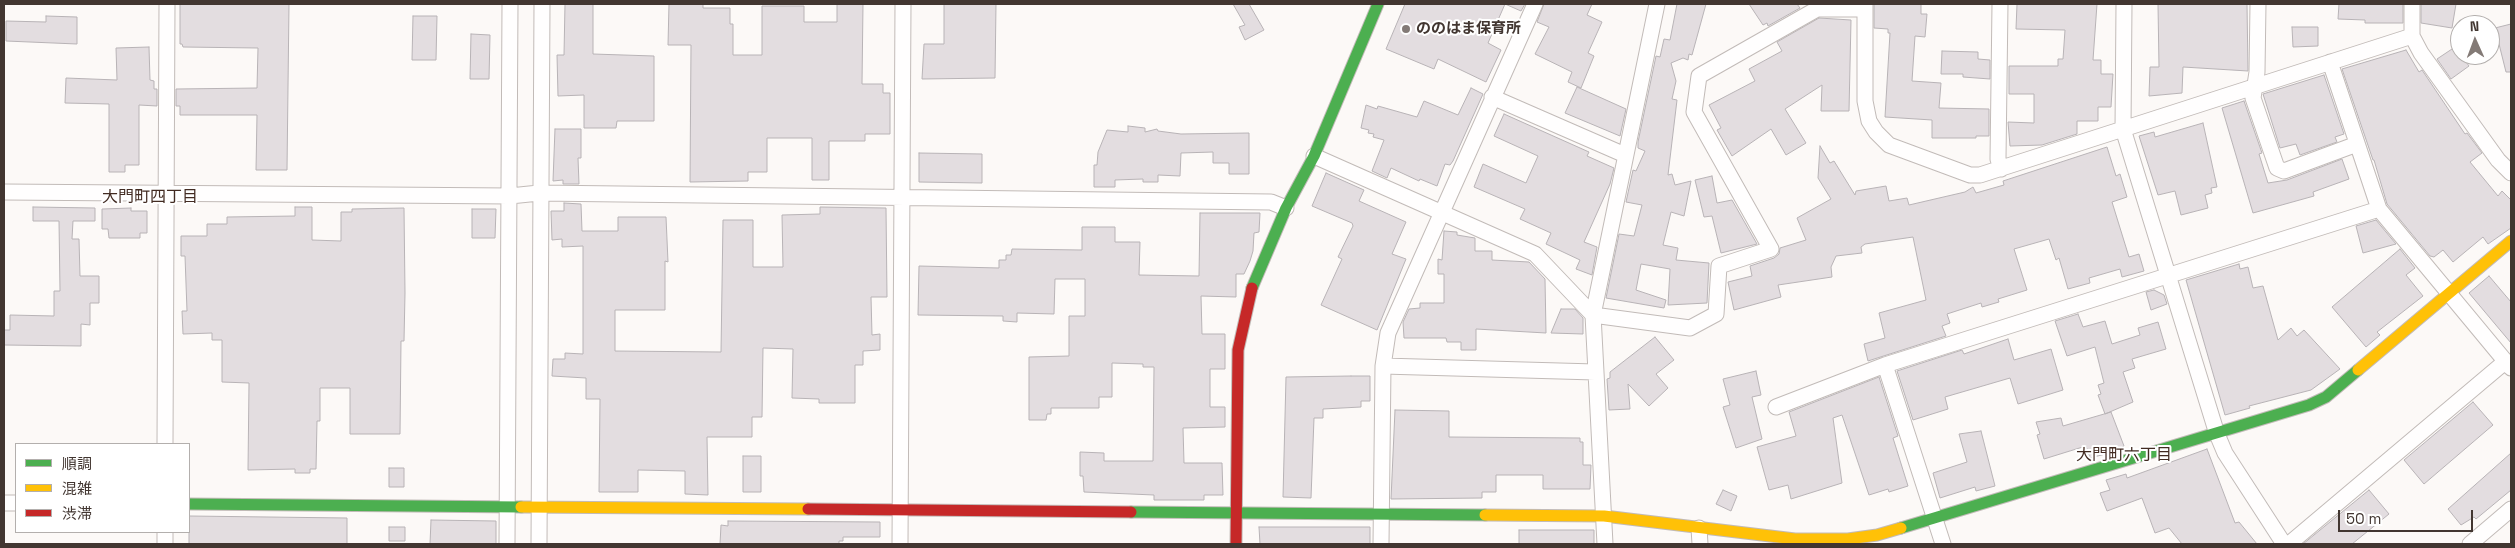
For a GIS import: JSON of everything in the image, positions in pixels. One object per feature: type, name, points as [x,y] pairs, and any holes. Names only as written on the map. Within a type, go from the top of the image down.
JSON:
[{"type":"street","points":[[165,443],[167,4]]},
{"type":"street","points":[[507,544],[510,4]]},
{"type":"street","points":[[539,544],[542,4]]},
{"type":"street","points":[[900,544],[903,4]]},
{"type":"street","points":[[1236,544],[1238,350],[1250,292],[1286,208],[1314,156],[1378,4]]},
{"type":"street","points":[[1381,544],[1383,366],[1388,333],[1535,4]]},
{"type":"street","points":[[1605,544],[1593,315],[1657,4]]},
{"type":"street","points":[[2000,4],[1998,159],[2001,169]]},
{"type":"street","points":[[2124,4],[2122,129],[2217,434],[2225,453],[2284,544]]},
{"type":"street","points":[[2258,4],[2253,98],[2277,168],[2284,171],[2357,144]]},
{"type":"street","points":[[2412,4],[2412,36],[2476,130],[2498,160],[2511,173]]},
{"type":"street","points":[[1314,156],[1535,254],[1593,315],[1690,328],[1716,314],[1719,266],[1771,249],[1694,112],[1699,76],[1817,9],[1865,6],[1865,101],[1869,121],[1881,139],[1889,145],[1970,175],[1980,176],[2412,36]]},
{"type":"street","points":[[2289,544],[2508,365],[2450,292],[2379,209],[2330,62]]},
{"type":"street","points":[[1492,97],[1625,155]]},
{"type":"street","points":[[4,192],[510,196],[540,193],[1271,202],[1286,208]]},
{"type":"street","points":[[1776,407],[1885,364],[2379,209]]},
{"type":"street","points":[[190,504],[1604,516],[1796,539],[1840,539],[1877,535],[2309,405],[2326,397],[2511,241]]},
{"type":"street","points":[[1885,364],[1943,544]]},
{"type":"street","points":[[1383,366],[1595,372]]},
{"type":"street","points":[[2470,544],[2511,509]]},
{"type":"street","points":[[1700,528],[1700,544]]},
{"type":"building","points":[[180,4],[289,4],[287,170],[256,170],[257,115],[180,115],[180,106],[176,106],[176,89],[257,88],[258,48],[183,47],[180,44]]},
{"type":"building","points":[[565,4],[593,4],[593,54],[654,56],[654,121],[617,121],[616,128],[584,128],[584,95],[558,96],[557,55],[564,55]]},
{"type":"building","points":[[669,4],[703,4],[703,8],[730,8],[730,24],[733,24],[733,55],[762,55],[762,6],[804,6],[804,22],[837,22],[837,4],[863,4],[862,84],[883,84],[883,93],[890,93],[890,134],[865,134],[865,141],[829,141],[829,180],[812,180],[812,138],[767,138],[767,172],[748,172],[748,181],[690,182],[691,45],[668,45]]},
{"type":"building","points":[[944,4],[996,4],[995,78],[922,79],[924,44],[944,44]]},
{"type":"building","points":[[1233,4],[1249,4],[1264,30],[1245,40],[1239,27],[1245,25]]},
{"type":"building","points":[[1405,4],[1505,4],[1488,43],[1501,50],[1486,82],[1438,59],[1434,69],[1386,49]]},
{"type":"building","points":[[1505,4],[1525,4],[1521,11]]},
{"type":"building","points":[[1544,4],[1592,4],[1587,15],[1602,22],[1588,53],[1594,56],[1581,88],[1568,82],[1572,72],[1535,54],[1549,27],[1537,22]]},
{"type":"building","points":[[1677,4],[1706,4],[1692,55],[1689,54],[1688,60],[1683,58],[1671,63],[1676,81],[1672,99],[1677,100],[1668,175],[1672,174],[1675,185],[1691,181],[1684,216],[1671,212],[1663,245],[1678,248],[1676,260],[1709,263],[1707,303],[1668,305],[1670,269],[1641,264],[1636,290],[1666,300],[1664,308],[1606,298],[1619,234],[1634,236],[1642,205],[1626,202],[1633,170],[1636,171],[1645,151],[1638,148],[1638,142],[1656,56],[1660,57],[1664,39],[1670,40]]},
{"type":"building","points":[[1749,4],[1797,4],[1800,8],[1768,26],[1767,23],[1763,25]]},
{"type":"building","points":[[1874,4],[1921,4],[1921,14],[1927,14],[1925,37],[1915,36],[1912,81],[1941,83],[1939,108],[1989,109],[1989,136],[1976,136],[1976,138],[1932,138],[1932,120],[1885,117],[1890,33],[1888,33],[1888,29],[1874,28]]},
{"type":"building","points":[[2017,4],[2097,4],[2093,60],[2101,60],[2101,74],[2113,74],[2111,107],[2098,107],[2098,121],[2077,121],[2077,134],[2042,145],[2010,146],[2008,122],[2034,123],[2034,94],[2009,94],[2009,66],[2058,66],[2058,59],[2063,59],[2065,30],[2016,29]]},
{"type":"building","points":[[2158,4],[2247,4],[2248,71],[2183,67],[2182,93],[2149,96],[2150,67],[2159,67]]},
{"type":"building","points":[[2339,4],[2403,4],[2403,23],[2365,23],[2365,20],[2338,19]]},
{"type":"building","points":[[2421,4],[2456,4],[2454,15],[2450,15],[2450,28],[2421,23]]},
{"type":"building","points":[[46,16],[77,17],[77,44],[6,41],[6,21],[46,22]]},
{"type":"building","points":[[413,16],[437,16],[436,60],[412,60]]},
{"type":"building","points":[[1819,18],[1851,20],[1849,111],[1821,111],[1822,85],[1785,109],[1806,143],[1786,155],[1771,129],[1732,156],[1717,130],[1721,128],[1709,105],[1755,81],[1749,69],[1782,51],[1777,42]]},
{"type":"building","points":[[2511,24],[2511,72],[2506,72],[2500,48],[2500,27]]},
{"type":"building","points":[[2292,27],[2318,27],[2318,46],[2293,47]]},
{"type":"building","points":[[471,34],[490,35],[489,79],[470,79]]},
{"type":"building","points":[[149,47],[150,80],[154,81],[154,89],[157,89],[157,106],[139,105],[139,165],[125,165],[125,172],[109,172],[109,104],[65,103],[66,78],[117,80],[116,48]]},
{"type":"building","points":[[2406,50],[2419,72],[2422,70],[2465,134],[2467,133],[2482,153],[2470,162],[2498,196],[2502,191],[2511,200],[2511,228],[2488,244],[2483,237],[2453,262],[2443,250],[2434,257],[2430,256],[2387,204],[2374,160],[2342,69]]},
{"type":"building","points":[[2450,50],[2450,65],[2469,66],[2451,79],[2437,59]]},
{"type":"building","points":[[1942,51],[1978,52],[1978,59],[1990,60],[1990,79],[1963,77],[1963,74],[1941,74]]},
{"type":"building","points":[[2324,75],[2344,134],[2335,137],[2337,142],[2300,155],[2296,144],[2280,148],[2263,94]]},
{"type":"building","points":[[1577,87],[1626,109],[1620,136],[1565,113]]},
{"type":"building","points":[[1471,88],[1483,94],[1453,161],[1450,165],[1445,164],[1437,186],[1420,179],[1419,181],[1391,168],[1387,178],[1372,171],[1384,140],[1373,137],[1374,134],[1368,133],[1369,130],[1361,128],[1366,105],[1377,109],[1378,106],[1417,117],[1424,101],[1458,115]]},
{"type":"building","points":[[2244,101],[2262,153],[2259,154],[2268,183],[2287,180],[2342,159],[2349,179],[2313,192],[2314,196],[2253,213],[2222,108]]},
{"type":"building","points":[[1504,114],[1589,152],[1587,156],[1614,168],[1610,184],[1584,242],[1597,247],[1592,275],[1576,269],[1580,260],[1546,244],[1551,233],[1520,219],[1525,209],[1474,187],[1483,164],[1526,183],[1538,156],[1494,136]]},
{"type":"building","points":[[2203,123],[2217,187],[2211,188],[2212,193],[2205,195],[2208,208],[2181,215],[2175,191],[2158,195],[2139,136],[2154,132],[2155,137]]},
{"type":"building","points":[[1128,126],[1145,128],[1145,132],[1157,129],[1158,131],[1181,134],[1249,133],[1249,174],[1229,174],[1229,163],[1213,163],[1213,152],[1181,153],[1180,176],[1158,175],[1158,182],[1143,182],[1143,179],[1115,180],[1115,187],[1094,187],[1094,165],[1097,165],[1098,152],[1107,130],[1128,132]]},
{"type":"building","points":[[555,129],[581,129],[581,158],[578,158],[579,184],[563,184],[563,180],[553,181]]},
{"type":"building","points":[[1820,146],[1830,163],[1834,161],[1855,195],[1856,191],[1886,186],[1889,201],[1907,198],[1909,205],[1965,192],[1973,187],[1976,193],[2004,185],[2003,181],[2107,147],[2116,176],[2120,174],[2127,197],[2112,202],[2129,257],[2139,254],[2144,271],[2122,277],[2120,269],[2089,278],[2090,283],[2068,289],[2059,258],[2056,260],[2049,239],[2014,249],[2027,290],[1998,299],[1999,302],[1982,307],[1981,303],[1947,314],[1950,323],[1942,326],[1946,336],[1868,361],[1864,344],[1885,338],[1879,313],[1926,300],[1913,237],[1865,244],[1861,247],[1862,253],[1836,256],[1831,267],[1832,277],[1778,285],[1781,297],[1734,310],[1728,282],[1752,276],[1750,266],[1774,258],[1779,254],[1780,248],[1806,240],[1797,218],[1831,199],[1818,178]]},
{"type":"building","points":[[919,153],[982,154],[982,183],[919,182]]},
{"type":"building","points":[[1326,173],[1364,190],[1359,201],[1406,222],[1392,254],[1406,259],[1377,330],[1321,305],[1342,259],[1338,257],[1353,226],[1352,223],[1312,206]]},
{"type":"building","points":[[1712,176],[1717,203],[1732,200],[1757,244],[1721,253],[1712,216],[1704,217],[1695,180]]},
{"type":"building","points":[[564,203],[581,204],[582,231],[618,231],[618,217],[666,217],[668,262],[665,261],[665,310],[615,310],[615,351],[721,352],[723,220],[753,220],[753,267],[783,267],[782,215],[820,214],[820,207],[886,208],[887,297],[871,297],[872,335],[880,334],[880,350],[863,351],[863,365],[855,365],[855,403],[819,403],[819,399],[792,398],[793,349],[763,348],[762,417],[752,417],[752,437],[707,437],[708,495],[685,494],[685,471],[638,470],[638,492],[599,492],[600,399],[586,399],[586,378],[552,376],[553,359],[565,359],[565,353],[583,354],[583,246],[562,247],[562,239],[552,240],[551,211],[564,211]]},
{"type":"building","points":[[33,207],[95,208],[95,221],[73,221],[72,239],[79,239],[80,276],[99,276],[99,303],[90,303],[90,325],[81,324],[81,346],[4,345],[4,330],[10,330],[10,315],[54,316],[54,291],[60,291],[59,221],[33,221]]},
{"type":"building","points":[[295,207],[312,207],[312,240],[341,241],[341,212],[352,212],[352,209],[404,208],[405,293],[404,341],[401,341],[400,434],[350,434],[350,388],[320,388],[320,421],[317,421],[316,469],[310,469],[310,473],[295,473],[295,469],[248,470],[249,383],[222,382],[222,340],[212,340],[212,333],[183,334],[182,311],[187,311],[185,256],[181,256],[181,236],[207,236],[207,224],[227,224],[227,217],[295,216]]},
{"type":"building","points":[[131,208],[131,211],[147,211],[147,233],[140,233],[140,238],[109,238],[108,229],[102,229],[102,209]]},
{"type":"building","points":[[472,209],[496,209],[495,238],[472,238]]},
{"type":"building","points":[[1200,213],[1260,213],[1259,232],[1254,233],[1253,251],[1250,261],[1244,274],[1236,274],[1236,297],[1201,296],[1202,334],[1225,334],[1225,369],[1210,369],[1210,407],[1225,407],[1225,427],[1183,428],[1184,463],[1222,463],[1223,495],[1204,495],[1204,500],[1154,500],[1154,495],[1084,492],[1083,476],[1080,476],[1080,452],[1104,453],[1104,461],[1153,461],[1154,367],[1143,367],[1143,364],[1112,363],[1112,397],[1099,397],[1099,408],[1051,408],[1051,414],[1047,414],[1046,420],[1029,420],[1029,357],[1069,356],[1069,316],[1085,316],[1085,279],[1055,279],[1054,314],[1017,313],[1017,322],[1003,321],[1003,316],[918,315],[919,266],[999,268],[999,260],[1006,260],[1006,255],[1011,255],[1012,249],[1082,250],[1082,227],[1115,227],[1115,242],[1140,242],[1139,275],[1199,276]]},
{"type":"building","points":[[2376,220],[2396,244],[2363,253],[2356,226]]},
{"type":"building","points":[[1444,231],[1457,232],[1457,235],[1475,238],[1475,251],[1492,251],[1492,260],[1529,262],[1545,279],[1546,333],[1476,329],[1476,350],[1461,350],[1461,342],[1447,342],[1446,338],[1404,338],[1403,322],[1409,309],[1420,308],[1420,303],[1444,303],[1444,274],[1438,274],[1438,259],[1442,260]]},
{"type":"building","points":[[2400,249],[2415,268],[2406,275],[2423,296],[2377,332],[2380,335],[2366,347],[2332,307]]},
{"type":"building","points":[[2239,264],[2240,269],[2248,267],[2253,288],[2263,286],[2278,340],[2291,328],[2297,336],[2304,330],[2340,369],[2311,390],[2249,406],[2250,408],[2225,415],[2186,280]]},
{"type":"building","points":[[2489,276],[2511,302],[2511,343],[2469,293]]},
{"type":"building","points":[[2154,290],[2164,295],[2167,304],[2151,310],[2146,292]]},
{"type":"building","points":[[1561,309],[1575,309],[1583,318],[1583,334],[1551,333]]},
{"type":"building","points":[[2078,314],[2083,327],[2105,321],[2112,344],[2140,335],[2138,328],[2158,322],[2166,349],[2132,359],[2135,368],[2123,372],[2133,402],[2105,414],[2098,395],[2101,394],[2098,385],[2104,383],[2095,347],[2067,356],[2055,321]]},
{"type":"building","points":[[1655,337],[1674,360],[1656,374],[1668,388],[1649,406],[1628,384],[1630,409],[1609,410],[1607,379],[1610,378],[1610,372]]},
{"type":"building","points":[[2008,339],[2014,360],[2051,349],[2063,390],[2018,404],[2010,378],[1945,397],[1948,409],[1913,420],[1897,371],[1962,350],[1964,354]]},
{"type":"building","points":[[1756,371],[1761,395],[1752,397],[1762,439],[1736,448],[1723,407],[1730,405],[1723,379]]},
{"type":"building","points":[[1370,376],[1370,401],[1361,401],[1361,407],[1323,409],[1323,418],[1314,418],[1311,498],[1283,497],[1286,377]]},
{"type":"building","points":[[1879,377],[1898,436],[1893,438],[1908,486],[1889,492],[1888,489],[1869,495],[1842,415],[1833,418],[1842,483],[1791,499],[1788,485],[1769,490],[1757,447],[1796,436],[1789,412]]},
{"type":"building","points":[[2473,402],[2493,425],[2424,484],[2404,460]]},
{"type":"building","points":[[1395,410],[1449,411],[1449,437],[1580,438],[1580,442],[1583,442],[1583,465],[1591,465],[1590,489],[1543,489],[1543,475],[1496,475],[1496,492],[1482,492],[1482,498],[1391,499]]},
{"type":"building","points":[[2111,412],[2124,446],[2117,451],[2090,458],[2086,446],[2044,459],[2037,435],[2040,434],[2036,422],[2061,418],[2063,426]]},
{"type":"building","points":[[1981,431],[1995,486],[1976,491],[1975,487],[1940,498],[1933,473],[1967,462],[1959,434]]},
{"type":"building","points":[[2207,449],[2235,523],[2239,522],[2257,544],[2182,544],[2169,528],[2155,533],[2142,498],[2107,511],[2100,493],[2110,490],[2106,480],[2126,474],[2127,478]]},
{"type":"building","points":[[2511,453],[2511,490],[2476,519],[2474,517],[2461,525],[2448,509]]},
{"type":"building","points":[[743,456],[761,456],[761,492],[743,492]]},
{"type":"building","points":[[389,468],[404,468],[404,487],[389,487]]},
{"type":"building","points":[[1723,490],[1737,496],[1731,511],[1716,504]]},
{"type":"building","points":[[2369,490],[2389,514],[2352,544],[2303,544]]},
{"type":"building","points":[[190,516],[347,518],[347,544],[189,544]]},
{"type":"building","points":[[431,520],[496,521],[496,544],[430,544]]},
{"type":"building","points":[[728,521],[880,522],[880,537],[843,537],[843,541],[839,541],[839,544],[720,544],[721,525],[728,526]]},
{"type":"building","points":[[389,527],[405,527],[405,541],[389,541]]},
{"type":"building","points":[[1259,527],[1370,527],[1370,544],[1260,544]]},
{"type":"building","points":[[1519,530],[1594,530],[1594,544],[1519,544]]},
{"type":"traffic: fast","points":[[1252,288],[1286,208],[1314,156],[1378,4]]},
{"type":"traffic: fast","points":[[1901,528],[2309,405],[2326,397],[2358,370]]},
{"type":"traffic: fast","points":[[190,504],[521,507]]},
{"type":"traffic: fast","points":[[1131,512],[1485,515]]},
{"type":"traffic: slow","points":[[2358,370],[2511,241]]},
{"type":"traffic: slow","points":[[521,507],[808,509]]},
{"type":"traffic: slow","points":[[1485,515],[1604,516],[1795,539],[1848,539],[1877,535],[1901,528]]},
{"type":"traffic: jam","points":[[1236,544],[1238,350],[1252,288]]},
{"type":"traffic: jam","points":[[808,509],[1131,512]]},
{"type":"place","name":"ののはま保育所","points":[[1406,29]]},
{"type":"district","name":"大門町四丁目","points":[[150,198]]},
{"type":"district","name":"大門町六丁目","points":[[2124,456]]}]
